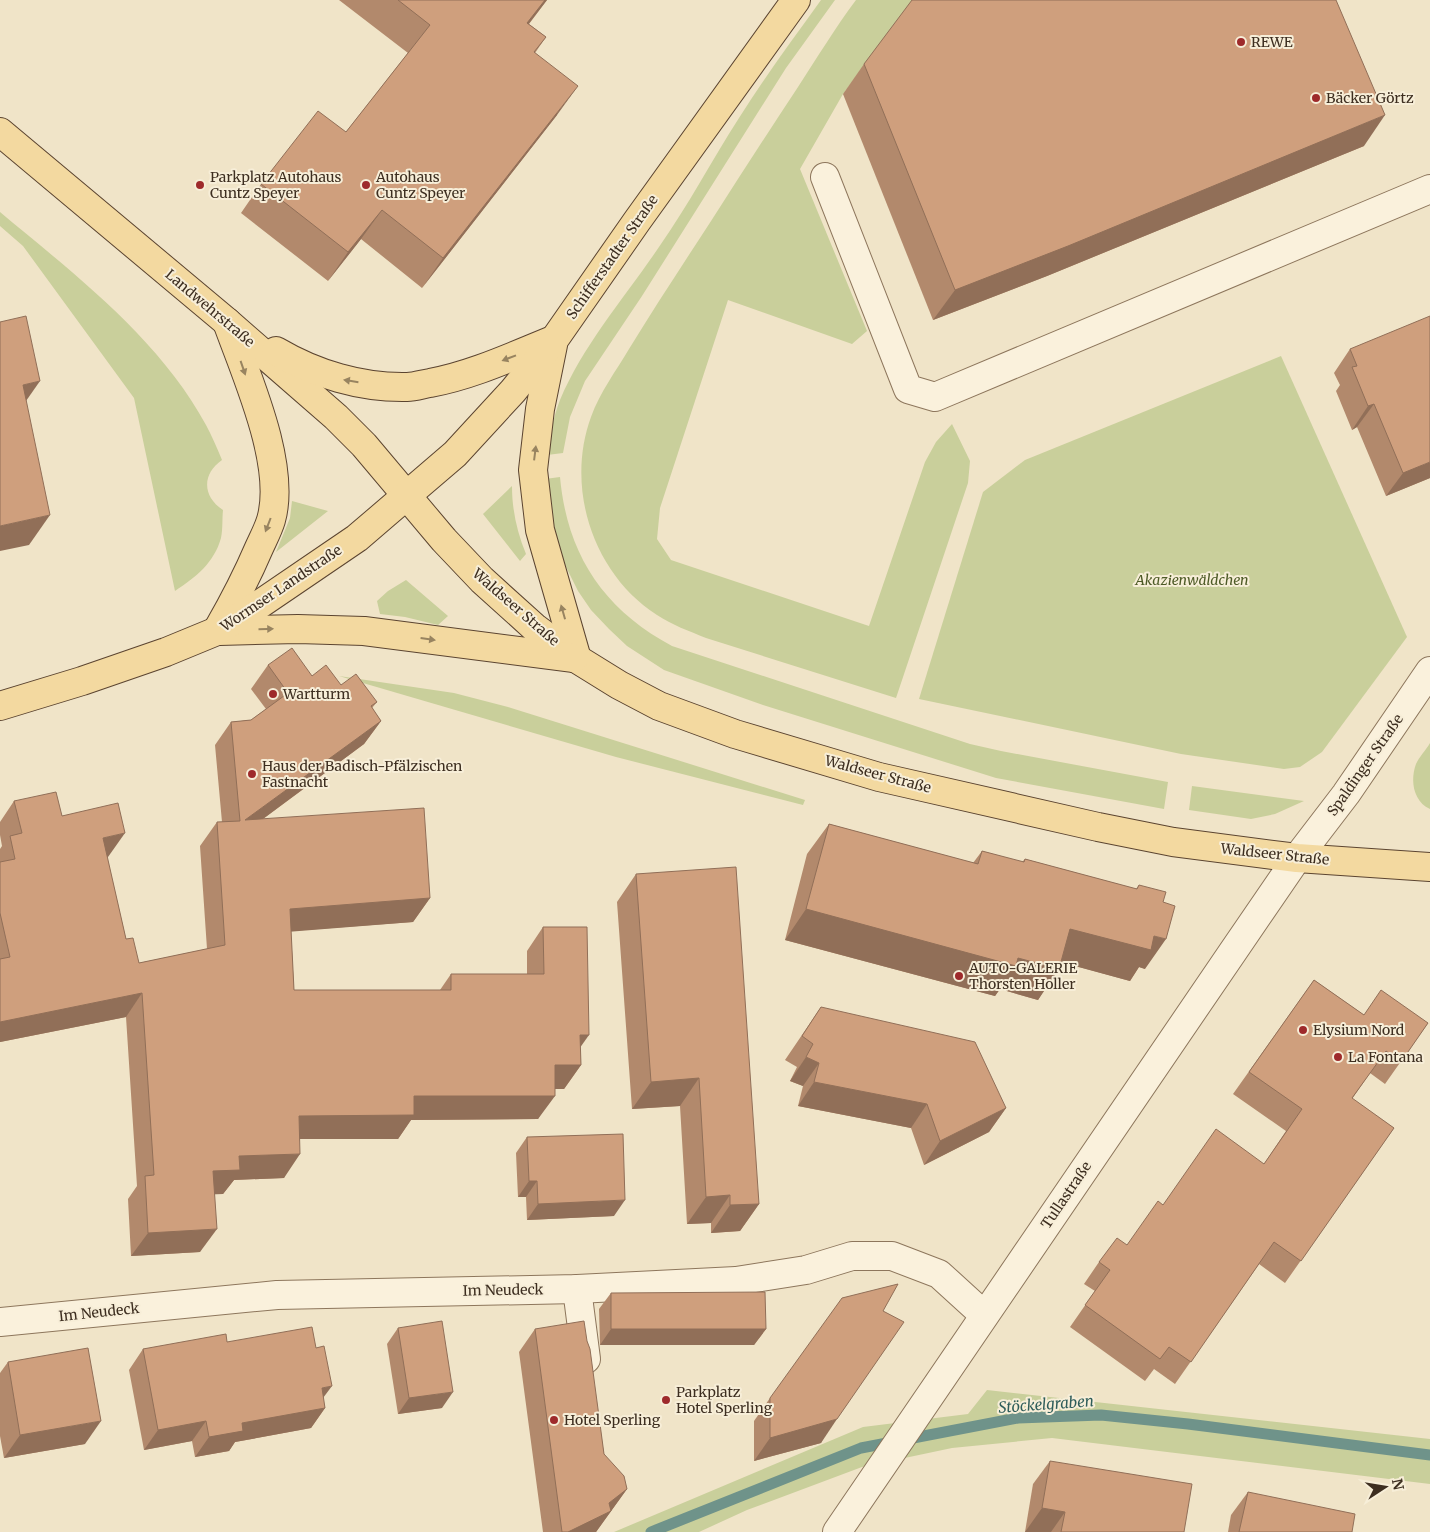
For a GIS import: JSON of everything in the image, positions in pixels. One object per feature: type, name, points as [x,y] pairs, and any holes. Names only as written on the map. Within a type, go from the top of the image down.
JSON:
[{"type":"main road","name":"Schifferstadter Straße","points":[[407,496],[455,454],[513,391],[554,340],[796,0]]},
{"type":"main road","name":"Landwehrstraße","points":[[0,132],[227,322],[336,417],[364,445],[407,496]]},
{"type":"main road","points":[[227,322],[293,361],[340,379],[374,385],[408,387],[448,380],[554,340]]},
{"type":"main road","points":[[217,631],[245,580],[271,520],[274,490],[272,462],[263,423],[227,322]]},
{"type":"main road","points":[[217,631],[298,629],[364,631],[577,659],[540,530],[533,470],[540,409],[554,340]]},
{"type":"main road","name":"Wormser Landstraße","points":[[0,706],[82,681],[166,652],[217,631],[356,538],[407,496]]},
{"type":"main road","name":"Waldseer Straße","points":[[407,496],[444,540],[482,580],[534,627],[577,659],[619,685],[659,706],[736,734],[879,777],[1107,829],[1174,842],[1297,858],[1430,867]]},
{"type":"street","points":[[825,177],[908,389],[935,397],[1430,189]]},
{"type":"street","name":"Spaldinger Straße","points":[[1297,858],[1346,794],[1430,671]]},
{"type":"street","name":"Tullastraße","points":[[837,1532],[1297,858]]},
{"type":"street","name":"Im Neudeck","points":[[0,1322],[277,1294],[577,1289],[736,1281],[806,1270],[852,1256],[892,1256],[939,1274],[984,1315]]},
{"type":"street","points":[[577,1289],[586,1362]]},
{"type":"green space","points":[[821,0],[835,0],[786,68],[642,296],[585,381],[570,417],[563,453],[547,455],[552,427],[560,400],[581,359],[671,229],[758,88]]},
{"type":"green space","points":[[856,0],[914,0],[843,94],[800,169],[867,331],[852,344],[728,300],[660,508],[657,539],[671,560],[869,626],[925,462],[936,442],[952,424],[970,461],[968,483],[896,698],[706,638],[657,615],[635,598],[616,577],[601,553],[590,527],[584,500],[581,472],[584,444],[591,417],[604,390],[833,32]]},
{"type":"green space","points":[[0,212],[57,259],[140,336],[187,393],[206,425],[222,460],[211,472],[207,485],[211,498],[223,510],[221,538],[214,555],[203,569],[175,591],[134,398],[23,246],[0,226]]},
{"type":"green space","name":"Akazienwäldchen","points":[[1281,356],[1407,637],[1322,752],[1300,767],[1284,769],[1181,754],[919,699],[983,492],[1025,460]]},
{"type":"green space","points":[[560,477],[564,505],[571,531],[580,555],[593,576],[608,597],[626,615],[672,646],[970,744],[1168,782],[1164,809],[996,778],[763,705],[664,670],[627,646],[591,610],[578,591],[559,553],[553,534],[545,479]]},
{"type":"green space","points":[[512,486],[516,521],[526,554],[520,561],[483,514]]},
{"type":"green space","points":[[292,501],[328,511],[276,552],[290,518]]},
{"type":"green space","points":[[406,580],[448,616],[438,625],[405,617],[380,614],[377,601],[388,591]]},
{"type":"green space","points":[[339,676],[454,693],[508,707],[805,800],[803,805],[616,757]]},
{"type":"green space","points":[[1430,743],[1430,809],[1420,801],[1414,790],[1413,777],[1417,761]]},
{"type":"green space","points":[[1192,786],[1304,801],[1275,814],[1251,819],[1189,810]]},
{"type":"green space","points":[[987,1390],[1430,1439],[1430,1484],[1052,1438],[952,1448],[862,1467],[747,1510],[699,1532],[614,1532],[863,1427],[968,1414]]},
{"type":"building","points":[[398,0],[545,0],[527,23],[546,37],[534,52],[578,86],[443,258],[382,210],[348,252],[261,184],[318,111],[346,132],[430,25]]},
{"type":"building","points":[[912,0],[1336,0],[1385,115],[1068,246],[955,290],[864,64]]},
{"type":"building","points":[[26,316],[40,381],[23,385],[50,515],[0,526],[0,322]]},
{"type":"building","points":[[1430,316],[1430,462],[1403,473],[1374,404],[1368,406],[1352,367],[1357,366],[1350,349]]},
{"type":"building","points":[[292,648],[312,676],[326,665],[341,685],[356,674],[377,702],[371,706],[381,721],[245,820],[424,808],[430,898],[290,909],[294,990],[451,990],[451,974],[544,974],[543,927],[587,927],[589,1035],[580,1035],[581,1065],[555,1065],[555,1096],[414,1096],[414,1115],[299,1116],[300,1154],[239,1156],[240,1170],[213,1171],[217,1229],[148,1233],[145,1176],[154,1175],[142,993],[0,1022],[0,959],[10,957],[0,913],[0,862],[15,859],[10,836],[22,833],[14,801],[56,792],[62,816],[118,803],[125,833],[103,838],[126,939],[133,938],[139,963],[225,945],[217,822],[240,821],[231,722],[251,720],[288,693],[268,665]]},
{"type":"building","points":[[829,824],[978,864],[982,851],[1024,862],[1025,859],[1137,889],[1139,885],[1166,892],[1163,902],[1175,906],[1166,939],[1154,936],[1151,950],[1070,929],[1059,969],[1018,958],[1016,966],[806,909]]},
{"type":"building","points":[[736,867],[759,1204],[730,1205],[730,1195],[706,1197],[699,1078],[651,1082],[636,874]]},
{"type":"building","points":[[1314,980],[1364,1015],[1381,990],[1428,1023],[1401,1062],[1386,1051],[1352,1098],[1394,1128],[1301,1261],[1274,1242],[1191,1362],[1169,1347],[1160,1359],[1085,1305],[1110,1270],[1099,1262],[1117,1238],[1127,1245],[1158,1201],[1163,1205],[1216,1129],[1264,1164],[1302,1109],[1249,1072]]},
{"type":"building","points":[[821,1007],[975,1042],[1006,1108],[940,1141],[927,1104],[814,1082],[819,1063],[806,1057],[813,1044],[802,1036]]},
{"type":"building","points":[[623,1134],[625,1200],[538,1204],[537,1181],[529,1181],[527,1137]]},
{"type":"building","points":[[898,1284],[883,1311],[904,1322],[837,1419],[770,1438],[770,1398],[842,1298]]},
{"type":"building","points":[[765,1292],[766,1329],[611,1329],[611,1293]]},
{"type":"building","points":[[442,1321],[453,1392],[409,1398],[398,1328]]},
{"type":"building","points":[[584,1321],[590,1349],[604,1454],[624,1476],[627,1489],[609,1503],[611,1511],[568,1532],[562,1532],[535,1329]]},
{"type":"building","points":[[312,1327],[316,1348],[324,1346],[332,1386],[322,1388],[325,1408],[242,1423],[243,1431],[209,1437],[206,1421],[158,1430],[143,1349],[226,1334],[227,1342]]},
{"type":"building","points":[[88,1348],[101,1421],[20,1435],[8,1362]]},
{"type":"building","points":[[1050,1461],[1192,1484],[1184,1532],[1061,1532],[1065,1512],[1042,1508]]},
{"type":"building","points":[[1248,1492],[1355,1514],[1352,1532],[1239,1532]]},
{"type":"waterway","name":"Stöckelgraben","points":[[651,1532],[861,1448],[1018,1418],[1101,1415],[1188,1424],[1430,1455]]},
{"type":"place","name":"REWE","points":[[1241,42]]},
{"type":"place","name":"Bäcker Görtz","points":[[1316,98]]},
{"type":"place","name":"Parkplatz Autohaus Cuntz Speyer","points":[[200,185]]},
{"type":"place","name":"Autohaus Cuntz Speyer","points":[[366,185]]},
{"type":"place","name":"Wartturm","points":[[273,694]]},
{"type":"place","name":"Haus der Badisch-Pfälzischen Fastnacht","points":[[252,774]]},
{"type":"place","name":"AUTO-GALERIE Thorsten Holler","points":[[959,976]]},
{"type":"place","name":"Elysium Nord","points":[[1303,1030]]},
{"type":"place","name":"La Fontana","points":[[1338,1057]]},
{"type":"place","name":"Parkplatz Hotel Sperling","points":[[666,1400]]},
{"type":"place","name":"Hotel Sperling","points":[[554,1420]]}]
